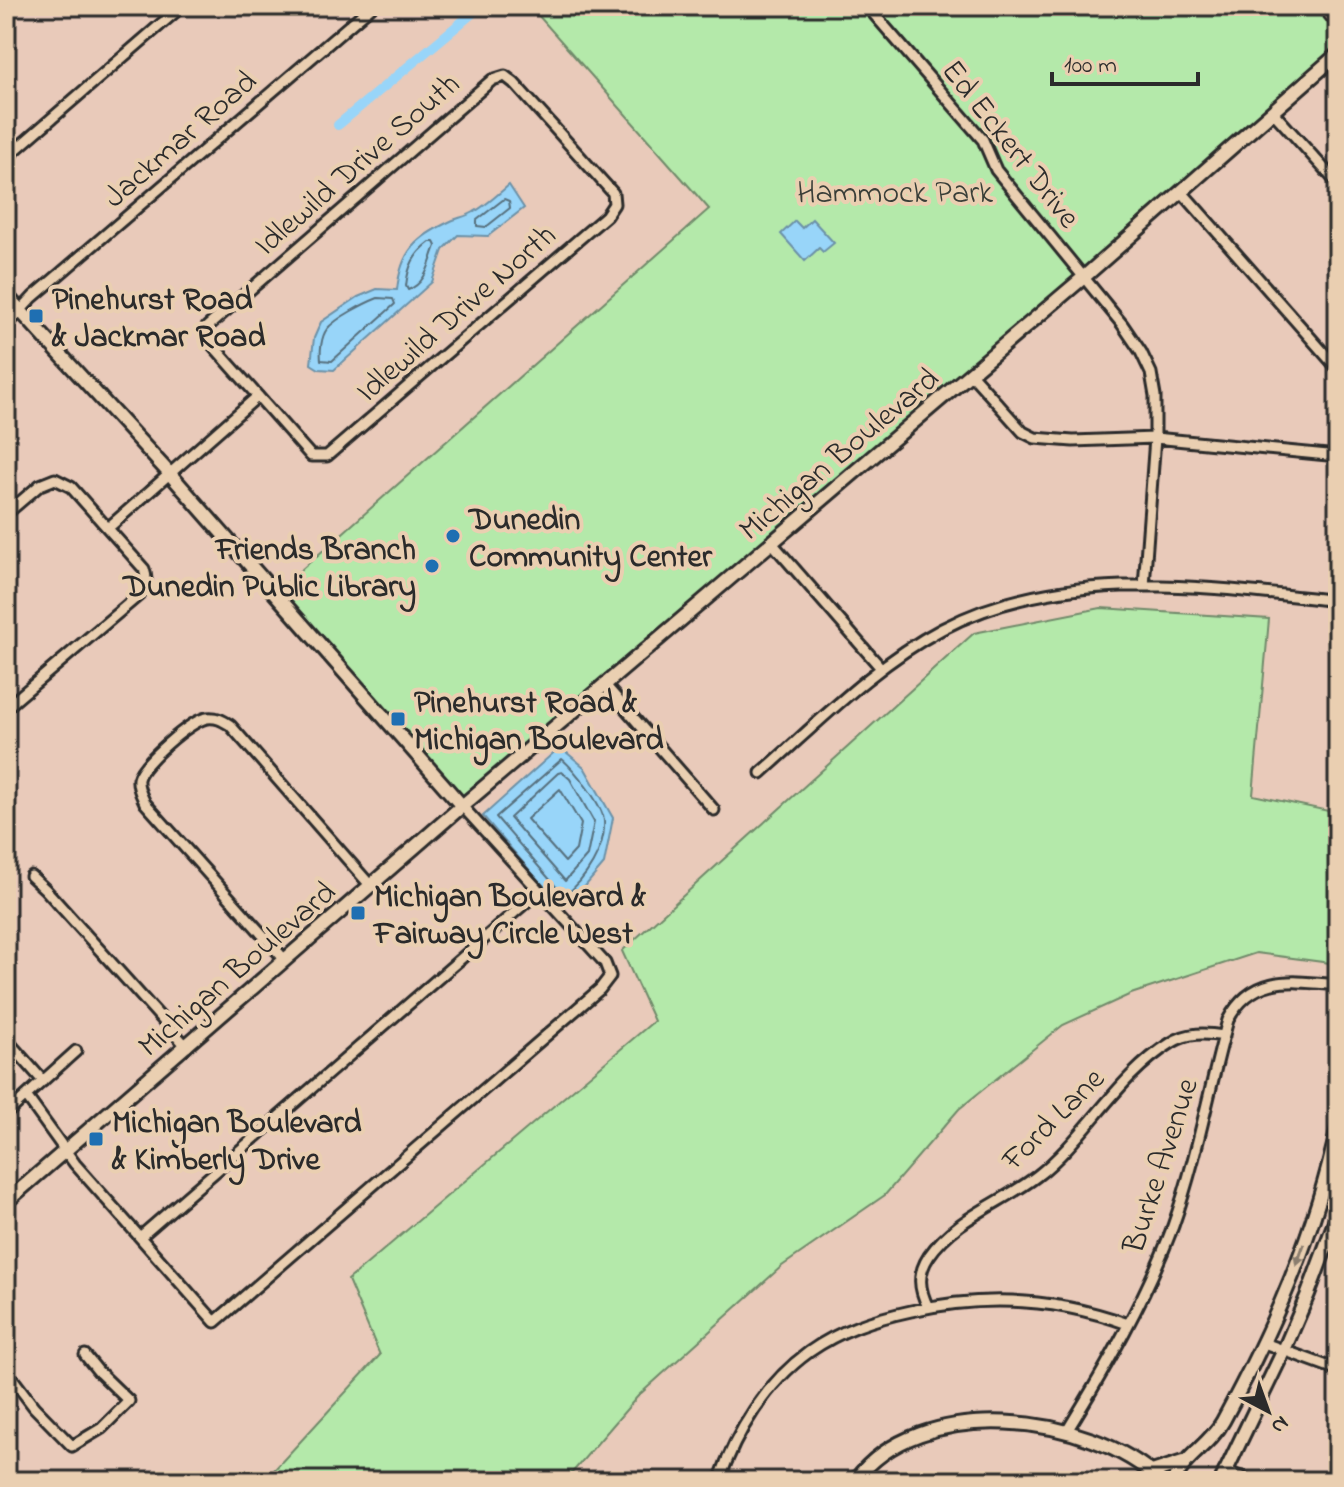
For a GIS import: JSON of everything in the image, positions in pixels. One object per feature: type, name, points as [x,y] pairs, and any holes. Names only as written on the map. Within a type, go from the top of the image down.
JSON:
[{"type":"street","points":[[6,158],[182,6]]},
{"type":"street","name":"Jackmar Road","points":[[6,326],[20,310],[372,6]]},
{"type":"street","name":"Ed Eckert Drive","points":[[867,6],[983,140],[996,170],[1141,352],[1151,373],[1155,396],[1155,438],[1144,586]]},
{"type":"street","points":[[1322,6],[1338,25]]},
{"type":"street","name":"Michigan Boulevard","points":[[6,1202],[462,806],[1084,277],[1338,54]]},
{"type":"street","name":"Idlewild Drive South","points":[[258,396],[209,341],[207,327],[492,80],[505,76],[514,83],[613,193],[614,204]]},
{"type":"street","points":[[1272,111],[1338,184]]},
{"type":"street","points":[[1181,191],[1338,369]]},
{"type":"street","name":"Idlewild Drive North","points":[[258,396],[311,456],[327,456],[606,216],[614,204]]},
{"type":"street","points":[[6,295],[170,474],[462,806],[605,963],[610,976],[600,989],[215,1322],[65,1152],[26,1096]]},
{"type":"street","points":[[971,374],[1023,432],[1035,438],[1051,441],[1155,438],[1338,456]]},
{"type":"street","points":[[108,528],[258,396]]},
{"type":"street","points":[[6,514],[40,485],[55,479],[71,487],[144,569],[146,586],[6,708]]},
{"type":"street","points":[[772,543],[881,668]]},
{"type":"street","points":[[761,773],[881,668],[941,630],[976,613],[1016,600],[1071,589],[1144,586],[1338,601]]},
{"type":"street","points":[[605,685],[714,810]]},
{"type":"street","points":[[285,960],[145,803],[138,788],[142,770],[188,728],[207,718],[220,718],[230,725],[370,885]]},
{"type":"street","points":[[31,876],[187,1047]]},
{"type":"street","points":[[140,1237],[539,891]]},
{"type":"street","name":"Burke Avenue","points":[[1067,1431],[1103,1373],[1172,1226],[1203,1128],[1224,1036],[1235,1007],[1260,987],[1293,981],[1338,985]]},
{"type":"street","name":"Ford Lane","points":[[928,1307],[921,1293],[923,1268],[930,1254],[946,1238],[1055,1161],[1128,1080],[1171,1043],[1187,1035],[1204,1033],[1224,1036]]},
{"type":"street","points":[[6,1039],[43,1081]]},
{"type":"street","points":[[6,1114],[76,1051]]},
{"type":"street","points":[[855,1481],[880,1454],[907,1440],[971,1423],[1010,1421],[1067,1431],[1126,1455],[1157,1476],[1183,1462],[1208,1443],[1221,1425],[1264,1343],[1312,1224],[1338,1127]]},
{"type":"street","points":[[1253,1481],[1222,1476],[1284,1350],[1336,1230],[1338,1214]]},
{"type":"street","points":[[1312,1224],[1336,1230]]},
{"type":"street","points":[[719,1481],[741,1430],[772,1387],[809,1352],[867,1321],[980,1299],[1042,1302],[1084,1310],[1128,1324]]},
{"type":"street","points":[[1264,1343],[1338,1370]]},
{"type":"street","points":[[6,1370],[34,1407],[72,1446],[102,1428],[129,1401],[85,1355]]},
{"type":"street","points":[[1174,1481],[1183,1462]]},
{"type":"green space","name":"Hammock Park","points":[[530,6],[1322,6],[1338,25],[1338,54],[462,806],[275,593],[709,209]]},
{"type":"green space","points":[[1101,608],[1269,619],[1253,795],[1338,813],[1338,964],[1256,953],[1131,994],[1063,1025],[959,1109],[885,1195],[782,1266],[638,1396],[565,1481],[264,1481],[380,1355],[348,1280],[654,1021],[622,951],[974,633]]},
{"type":"water","points":[[509,185],[524,208],[488,236],[458,235],[443,250],[432,282],[334,370],[319,369],[311,364],[314,338],[321,322],[358,297],[377,289],[397,290],[402,265],[412,247],[428,233],[479,209]]},
{"type":"water","points":[[812,219],[834,243],[823,252],[819,248],[805,261],[781,234],[795,221],[802,228]]},
{"type":"water","points":[[560,747],[584,767],[613,818],[604,864],[570,904],[562,908],[483,816]]},
{"type":"waterway","points":[[338,125],[481,6]]},
{"type":"place","name":"Pinehurst Road & Jackmar Road","points":[[36,316]]},
{"type":"place","name":"Dunedin Community Center","points":[[453,536]]},
{"type":"place","name":"Friends Branch Dunedin Public Library","points":[[432,566]]},
{"type":"place","name":"Pinehurst Road & Michigan Boulevard","points":[[398,719]]},
{"type":"place","name":"Michigan Boulevard & Fairway Circle West","points":[[358,913]]},
{"type":"place","name":"Michigan Boulevard & Kimberly Drive","points":[[96,1139]]}]
